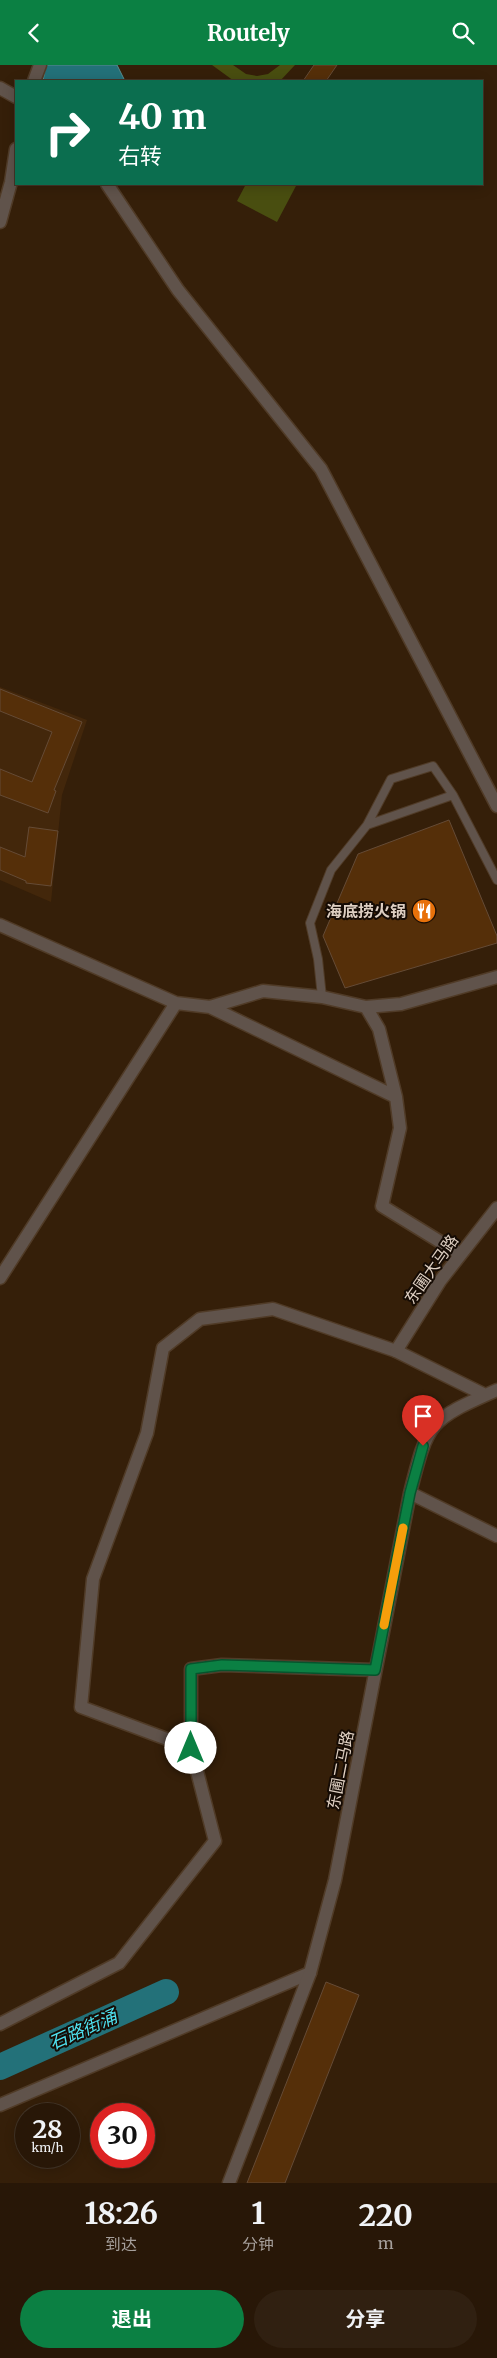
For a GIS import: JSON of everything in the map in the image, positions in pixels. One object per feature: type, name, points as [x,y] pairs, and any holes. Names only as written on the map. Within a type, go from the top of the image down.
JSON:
[{"type":"street","points":[[34,80],[40,65]]},
{"type":"street","points":[[0,88],[15,96]]},
{"type":"street","points":[[0,222],[11,182],[15,156]]},
{"type":"street","points":[[108,185],[178,290],[321,469],[497,806]]},
{"type":"street","points":[[0,925],[176,1003],[210,1007],[396,1097]]},
{"type":"street","points":[[210,1007],[263,991],[322,997],[366,1007],[401,1004],[497,977]]},
{"type":"street","points":[[0,1278],[176,1003]]},
{"type":"street","points":[[366,1007],[379,1029],[396,1097],[400,1128],[382,1206],[460,1254]]},
{"type":"street","name":"东圃大马路","points":[[396,1351],[440,1281],[497,1208]]},
{"type":"street","points":[[191,1748],[81,1707],[93,1579],[148,1433],[163,1348],[200,1319],[273,1309],[396,1351],[491,1392]]},
{"type":"street","name":"东圃二马路","points":[[229,2183],[310,1973],[335,1880],[410,1493],[423,1446],[437,1421],[450,1411],[491,1392]]},
{"type":"street","points":[[410,1493],[497,1536]]},
{"type":"street","points":[[0,2024],[118,1963],[216,1841],[191,1748],[191,1669],[222,1665],[375,1670]]},
{"type":"street","points":[[0,2105],[310,1973]]},
{"type":"lane","points":[[322,997],[318,959],[310,923],[331,870],[367,825],[391,779],[433,766],[453,795],[497,880]]},
{"type":"lane","points":[[367,825],[453,795]]},
{"type":"shaded area","points":[[0,687],[87,720],[62,795],[51,902],[0,880]]},
{"type":"green space","points":[[212,65],[233,65],[246,74],[257,76],[268,74],[280,65],[295,65],[281,80],[233,80]]},
{"type":"green space","points":[[245,185],[296,185],[277,222],[237,201]]},
{"type":"water","points":[[46,65],[117,65],[124,80],[43,80]]},
{"type":"building","points":[[314,65],[337,65],[327,80],[304,80]]},
{"type":"building","points":[[0,689],[82,722],[54,790],[56,791],[48,813],[0,795],[0,769],[32,782],[52,732],[0,711]]},
{"type":"building","points":[[449,820],[497,936],[497,943],[345,988],[323,936],[358,854]]},
{"type":"building","points":[[29,827],[58,831],[51,886],[26,883],[26,881],[0,870],[0,847],[25,857]]},
{"type":"building","points":[[326,1982],[359,1995],[285,2183],[247,2183]]},
{"type":"waterway","name":"石路街涌","points":[[0,2067],[166,1992]]},
{"type":"slow traffic","points":[[384,1625],[403,1528]]},
{"type":"place","name":"海底捞火锅","points":[[424,911]]},
{"type":"route","points":[[191,1748],[191,1669],[222,1665],[375,1670],[410,1493],[423,1446]]}]
